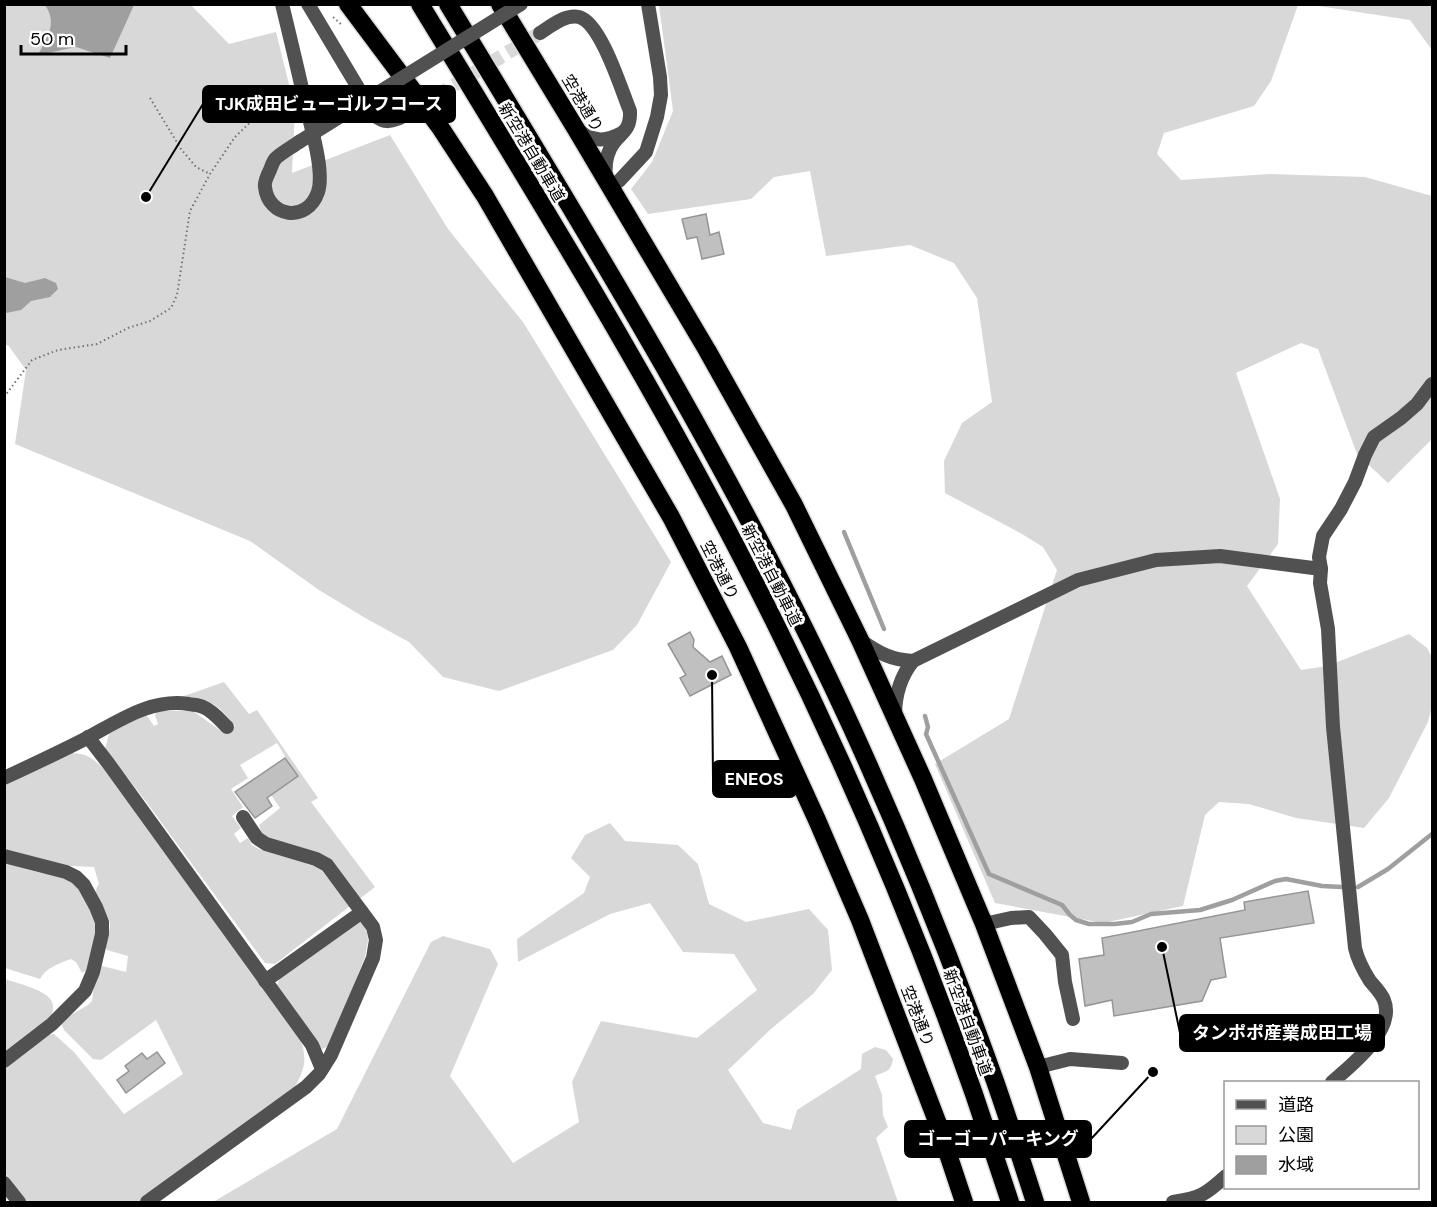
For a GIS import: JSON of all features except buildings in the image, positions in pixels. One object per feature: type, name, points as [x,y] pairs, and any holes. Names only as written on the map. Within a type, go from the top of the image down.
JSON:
[{"type":"highway","name":"空港通り","points":[[348,4],[440,127],[485,196],[671,517],[738,647],[860,920],[938,1124],[964,1203]]},
{"type":"highway","name":"新空港自動車道","points":[[420,4],[614,325],[703,484],[777,627],[829,734],[879,847],[974,1094],[1010,1203]]},
{"type":"highway","name":"新空港自動車道","points":[[448,4],[635,314],[724,471],[850,723],[901,838],[949,956],[996,1084],[1035,1203]]},
{"type":"highway","points":[[461,4],[540,141],[584,229]]},
{"type":"highway","name":"空港通り","points":[[500,4],[576,129],[612,180],[794,505],[860,640],[948,835],[984,924],[1038,1067],[1081,1203]]},
{"type":"street","points":[[282,4],[317,152],[320,178],[318,191],[312,204],[305,210],[294,214],[282,212],[273,205],[267,195],[264,185],[274,159],[299,142],[521,4]]},
{"type":"street","points":[[308,4],[375,116],[382,121],[400,118]]},
{"type":"street","points":[[540,33],[558,21],[577,17],[587,21],[603,42],[630,111],[628,126],[609,150],[605,168],[612,180],[646,152],[657,117],[661,95],[660,77],[648,4]]},
{"type":"street","points":[[576,129],[595,140],[613,138],[624,132]]},
{"type":"street","points":[[1334,1081],[1351,1066],[1382,1030],[1386,1010],[1384,1000],[1358,962],[1355,948],[1333,727],[1328,629],[1320,583],[1319,557],[1323,536],[1355,482],[1374,437],[1418,404],[1432,384]]},
{"type":"street","points":[[895,716],[897,691],[906,670],[913,661],[1078,580],[1156,560],[1220,556],[1321,569]]},
{"type":"street","points":[[860,640],[883,655],[913,661]]},
{"type":"street","points":[[4,778],[145,708],[181,703],[202,706],[216,715],[227,727]]},
{"type":"street","points":[[88,737],[312,1045],[322,1069]]},
{"type":"street","points":[[147,1203],[306,1087],[319,1074],[331,1055],[373,958],[376,940],[372,927],[327,865],[316,859],[266,844],[257,837],[243,817]]},
{"type":"street","points":[[4,856],[66,872],[76,877],[84,885],[96,907],[102,922],[102,934],[93,972],[85,991],[52,1024],[4,1061]]},
{"type":"street","points":[[265,981],[362,912]]},
{"type":"street","points":[[984,924],[1029,917],[1046,934],[1062,955],[1073,1019]]},
{"type":"street","points":[[1038,1067],[1070,1059],[1122,1063]]},
{"type":"street","points":[[1173,1203],[1210,1197],[1224,1179]]},
{"type":"street","points":[[4,1183],[19,1203]]},
{"type":"path","points":[[331,14],[345,28]]},
{"type":"path","points":[[150,98],[181,149],[196,167],[210,174]]},
{"type":"path","points":[[4,397],[32,360],[58,350],[97,344],[128,328],[150,321],[171,308],[177,295],[190,211],[210,174],[235,137],[261,113],[289,109]]},
{"type":"green space","points":[[4,5],[191,5],[229,44],[276,32],[295,109],[292,173],[390,135],[448,229],[523,322],[671,562],[637,625],[613,650],[499,691],[443,677],[409,642],[319,590],[250,541],[15,444],[26,370],[8,345],[5,346]]},
{"type":"green space","points":[[659,5],[1298,5],[1271,81],[1254,106],[1164,133],[1157,154],[1181,180],[1269,174],[1365,177],[1432,196],[1432,439],[1388,483],[1357,454],[1318,349],[1301,343],[1236,373],[1280,499],[1278,544],[1247,586],[1301,670],[1327,666],[1409,634],[1427,648],[1432,657],[1432,706],[1428,722],[1389,798],[1364,828],[1296,818],[1249,804],[1219,802],[1205,815],[1183,906],[1103,923],[995,903],[935,764],[1009,719],[1057,570],[1043,547],[945,493],[944,461],[962,423],[992,402],[977,298],[954,263],[910,245],[826,256],[810,171],[774,177],[751,199],[648,214],[631,189],[652,162],[673,111]]},
{"type":"green space","points":[[1312,5],[1432,5],[1432,50],[1410,20]]},
{"type":"green space","points":[[224,682],[249,714],[257,710],[318,798],[311,802],[375,887],[358,900],[327,858],[263,837],[259,825],[280,808],[271,795],[297,776],[277,743],[240,765],[248,778],[231,789],[243,807],[232,816],[241,828],[234,834],[240,843],[248,838],[252,845],[259,849],[314,866],[322,871],[350,906],[275,964],[265,963],[105,749],[109,734],[145,713],[154,726],[158,724],[155,715],[157,711],[193,711],[225,734],[235,726],[223,712],[213,704],[184,696]]},
{"type":"green space","points":[[66,753],[86,756],[103,768],[301,1040],[304,1054],[303,1069],[295,1087],[142,1202],[26,1202],[5,1173],[5,1067],[47,1035],[54,1034],[74,1052],[124,1114],[183,1074],[156,1020],[101,1060],[93,1059],[64,1030],[61,1023],[92,1001],[98,965],[126,972],[128,956],[107,950],[104,945],[110,925],[96,894],[99,884],[94,867],[50,865],[5,850],[5,785]]},
{"type":"green space","points":[[610,823],[625,841],[678,845],[698,864],[709,904],[746,922],[809,909],[828,930],[832,970],[813,994],[771,1029],[728,1070],[763,1123],[791,1130],[797,1110],[861,1069],[862,1054],[875,1047],[886,1050],[893,1059],[891,1066],[875,1076],[882,1095],[883,1115],[888,1127],[876,1138],[898,1202],[213,1202],[337,1129],[431,942],[443,936],[490,949],[498,964],[450,1076],[513,1163],[579,1122],[572,1082],[601,1021],[697,1038],[757,990],[734,954],[683,952],[650,903],[610,914],[518,962],[517,939],[584,893],[590,877],[571,858],[585,835]]},
{"type":"green space","points":[[4,862],[60,877],[80,887],[97,926],[87,970],[82,973],[76,962],[71,959],[49,969],[40,979],[5,968]]},
{"type":"green space","points":[[355,919],[362,922],[367,932],[365,957],[327,1047],[322,1049],[277,985],[281,975]]},
{"type":"green space","points":[[5,979],[45,994],[52,1002],[53,1011],[51,1016],[5,1051]]},
{"type":"water","points":[[45,5],[134,5],[110,58],[76,47],[38,55],[48,36],[51,24],[51,18]]},
{"type":"water","points":[[5,277],[25,283],[45,278],[56,283],[58,289],[50,297],[31,301],[21,310],[6,313],[4,312]]},
{"type":"waterway","points":[[844,532],[884,629]]},
{"type":"waterway","points":[[925,716],[928,727],[926,734],[989,874],[1062,905],[1076,920],[1089,924],[1115,924],[1132,922],[1151,914],[1200,910],[1232,900],[1275,881],[1286,879],[1322,886],[1342,887]]},
{"type":"waterway","points":[[1358,887],[1388,869],[1432,834]]},
{"type":"tunnel","points":[[400,118],[540,33]]},
{"type":"place","name":"TJK成田ビューゴルフコース","points":[[146,197]]},
{"type":"place","name":"ENEOS","points":[[712,675]]},
{"type":"place","name":"タンポポ産業成田工場","points":[[1162,947]]},
{"type":"place","name":"ゴーゴーパーキング","points":[[1153,1072]]}]
